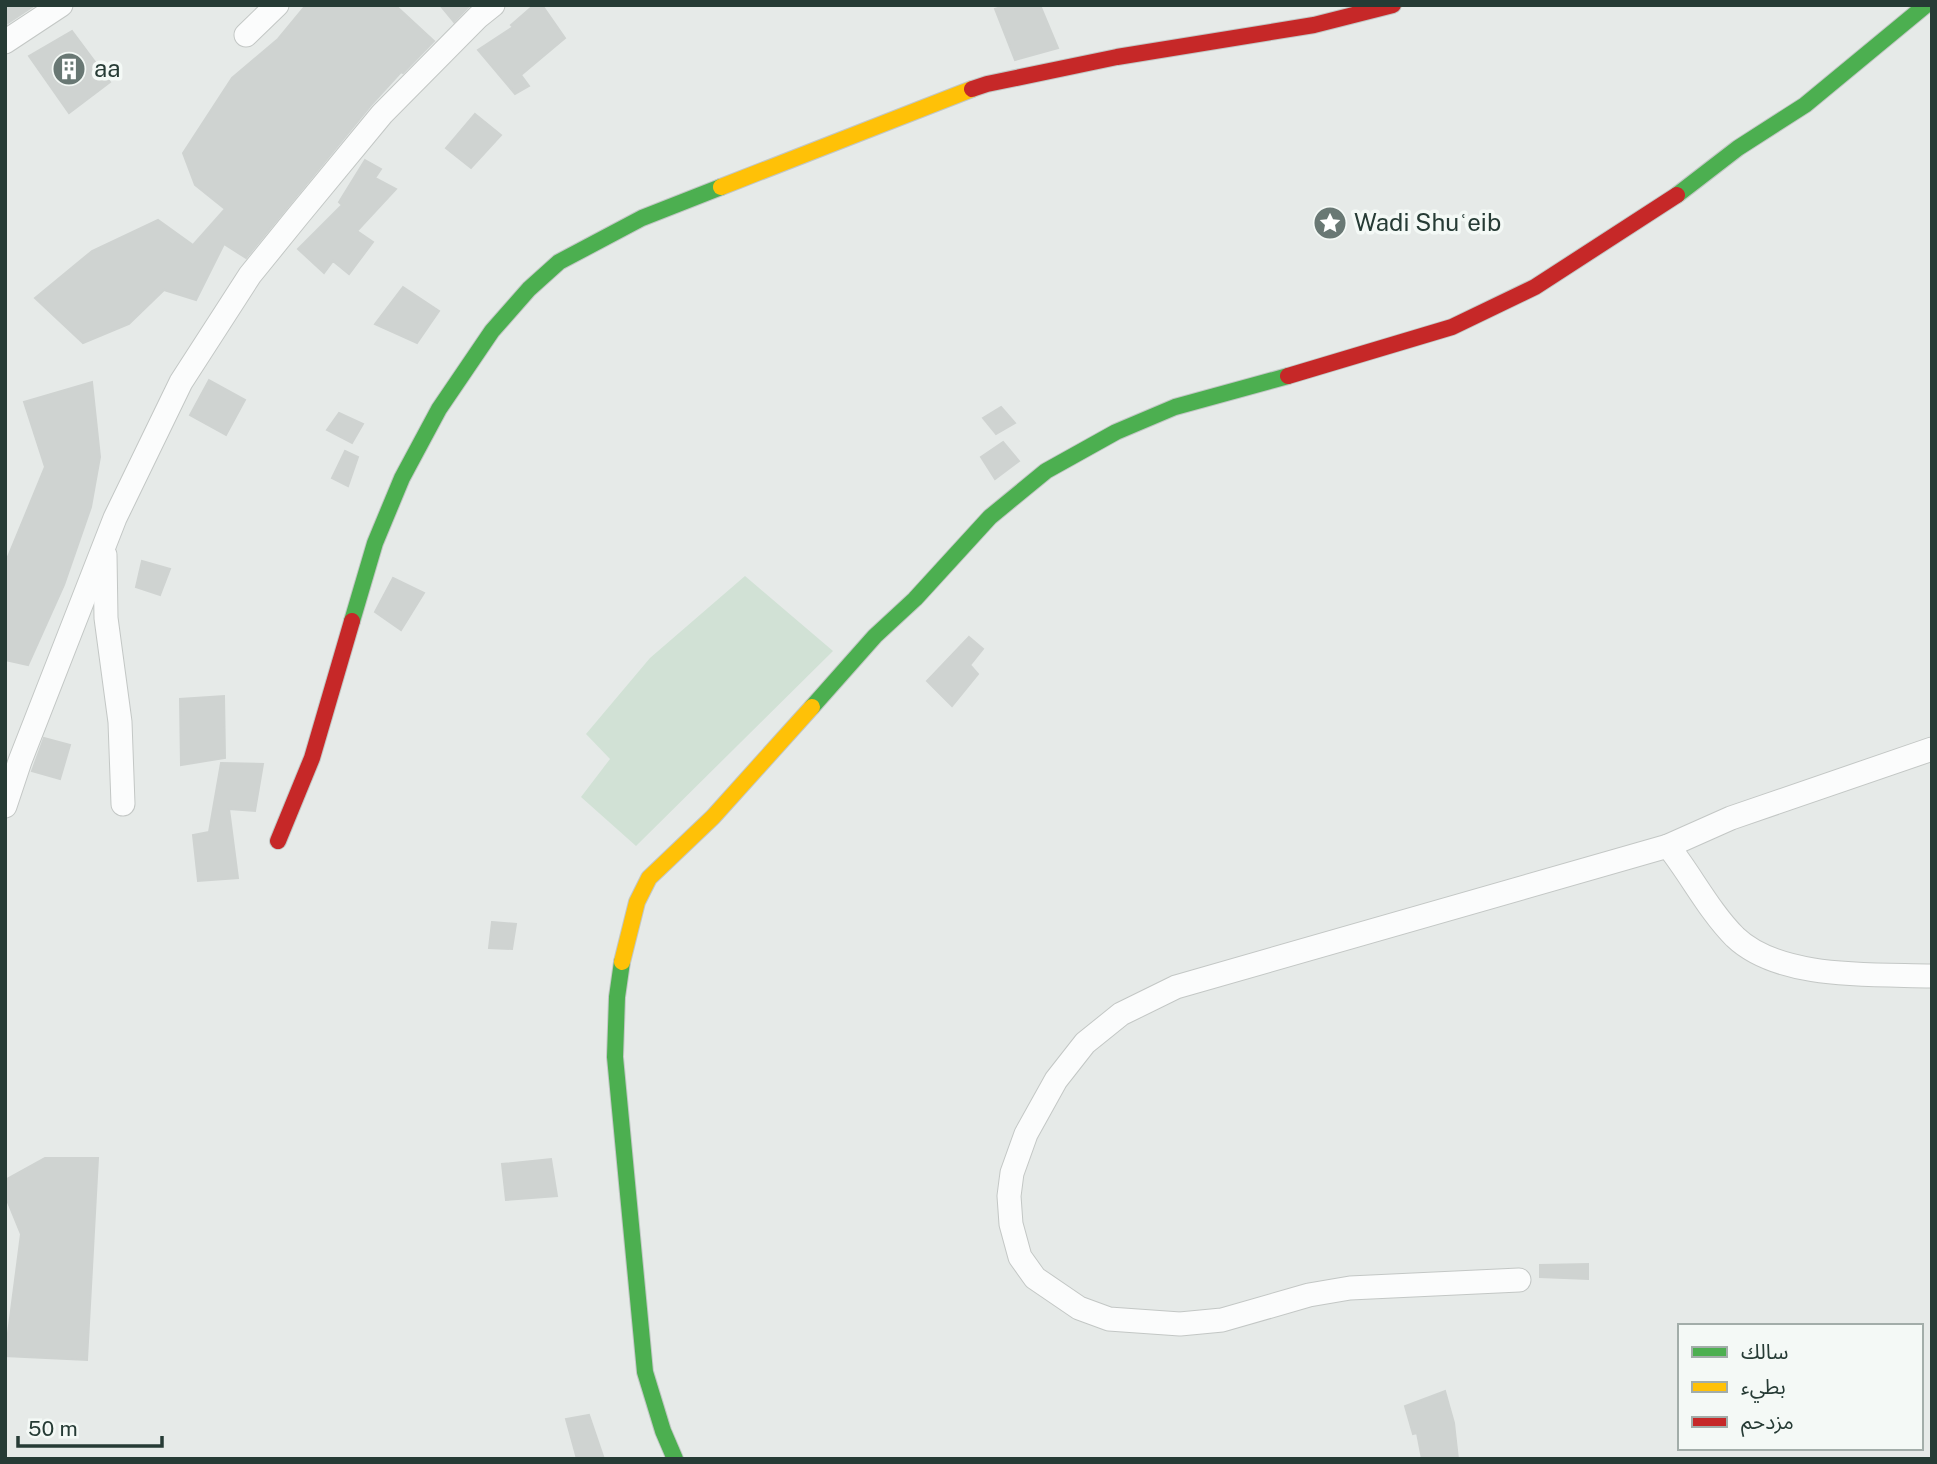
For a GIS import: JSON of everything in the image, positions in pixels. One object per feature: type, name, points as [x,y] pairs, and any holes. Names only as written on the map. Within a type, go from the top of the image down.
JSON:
[{"type":"main road","points":[[278,841],[312,758],[375,543],[401,478],[439,409],[492,331],[529,289],[559,262],[642,218],[883,122],[987,84],[1117,57],[1314,24],[1393,5]]},
{"type":"main road","points":[[675,1459],[663,1431],[645,1371],[615,1057],[617,997],[624,950],[637,902],[649,878],[713,817],[875,636],[915,599],[990,517],[1046,471],[1116,432],[1175,407],[1377,351],[1452,327],[1535,288],[1672,199],[1738,148],[1805,105],[1926,5]]},
{"type":"street","points":[[5,42],[61,5]]},
{"type":"street","points":[[246,35],[277,5]]},
{"type":"street","points":[[5,806],[105,545],[150,442],[181,382],[250,275],[382,114],[493,5]]},
{"type":"street","points":[[105,545],[107,618],[120,722],[123,804]]},
{"type":"street","points":[[1519,1280],[1350,1288],[1309,1294],[1250,1313],[1180,1324],[1109,1318],[1079,1308],[1035,1278],[1020,1257],[1011,1224],[1009,1196],[1012,1173],[1026,1134],[1069,1062],[1094,1035],[1139,1003],[1176,986],[1668,846],[1731,818],[1932,749]]},
{"type":"street","points":[[1668,846],[1734,935],[1749,949],[1766,958],[1808,969],[1932,976]]},
{"type":"green space","points":[[745,576],[833,651],[636,846],[581,797],[610,759],[586,734],[650,658]]},
{"type":"building","points":[[5,5],[35,5],[5,25]]},
{"type":"building","points":[[306,5],[395,5],[434,41],[371,105],[246,258],[224,244],[196,300],[164,290],[129,324],[83,343],[35,298],[92,251],[158,220],[193,245],[225,209],[195,185],[183,153],[232,78],[278,39]]},
{"type":"building","points":[[440,5],[470,5],[454,22]]},
{"type":"building","points":[[534,5],[542,5],[565,38],[521,75],[529,86],[515,94],[478,50],[513,27],[511,25]]},
{"type":"building","points":[[1008,5],[1040,5],[1058,48],[1015,60],[995,9]]},
{"type":"building","name":"aa","points":[[72,31],[110,82],[69,113],[29,56]]},
{"type":"building","points":[[475,114],[501,135],[471,168],[446,148]]},
{"type":"building","points":[[365,160],[381,169],[375,178],[396,189],[357,231],[373,242],[349,274],[333,261],[324,273],[298,249],[342,205],[339,202]]},
{"type":"building","points":[[403,287],[439,311],[417,343],[375,324]]},
{"type":"building","points":[[209,380],[245,400],[226,435],[190,415]]},
{"type":"building","points":[[92,382],[100,457],[91,507],[64,585],[28,665],[5,660],[5,564],[45,467],[24,402]]},
{"type":"building","points":[[1001,407],[1015,423],[996,434],[983,418]]},
{"type":"building","points":[[339,413],[363,424],[352,443],[327,430]]},
{"type":"building","points":[[1003,442],[1019,461],[995,479],[981,457]]},
{"type":"building","points":[[345,451],[358,457],[348,486],[332,478]]},
{"type":"building","points":[[142,561],[170,569],[160,595],[136,587]]},
{"type":"building","points":[[393,578],[424,593],[401,630],[375,612]]},
{"type":"building","points":[[969,637],[983,649],[970,665],[978,674],[952,706],[927,681]]},
{"type":"building","points":[[224,696],[225,758],[181,765],[180,699]]},
{"type":"building","points":[[44,738],[70,745],[60,779],[32,771]]},
{"type":"building","points":[[221,763],[263,764],[255,811],[229,809],[238,878],[198,881],[193,835],[209,832]]},
{"type":"building","points":[[492,922],[516,924],[512,949],[489,948]]},
{"type":"building","points":[[45,1158],[98,1158],[87,1360],[5,1356],[21,1234],[5,1195],[5,1180]]},
{"type":"building","points":[[551,1159],[557,1196],[506,1200],[502,1164]]},
{"type":"building","points":[[1588,1264],[1588,1279],[1540,1277],[1540,1265]]},
{"type":"building","points":[[1445,1391],[1454,1423],[1458,1459],[1422,1459],[1417,1433],[1413,1434],[1405,1406]]},
{"type":"building","points":[[589,1415],[604,1459],[577,1459],[566,1419]]},
{"type":"traffic: fast","points":[[1677,195],[1738,148],[1805,105],[1926,5]]},
{"type":"traffic: fast","points":[[352,621],[375,543],[402,478],[439,409],[492,331],[529,289],[559,262],[642,218],[721,187]]},
{"type":"traffic: fast","points":[[812,707],[875,636],[915,599],[990,517],[1046,471],[1116,432],[1175,407],[1288,376]]},
{"type":"traffic: fast","points":[[622,962],[617,997],[615,1057],[645,1372],[663,1431],[675,1459]]},
{"type":"traffic: slow","points":[[721,187],[972,89]]},
{"type":"traffic: slow","points":[[622,962],[637,902],[649,878],[713,817],[812,707]]},
{"type":"traffic: jam","points":[[972,89],[1117,57],[1314,25],[1393,5]]},
{"type":"traffic: jam","points":[[1288,376],[1452,327],[1535,287],[1677,195]]},
{"type":"traffic: jam","points":[[278,841],[312,758],[352,621]]},
{"type":"place","name":"aa","points":[[69,69]]},
{"type":"place","name":"Wadi Shuʿeib","points":[[1330,223]]}]
